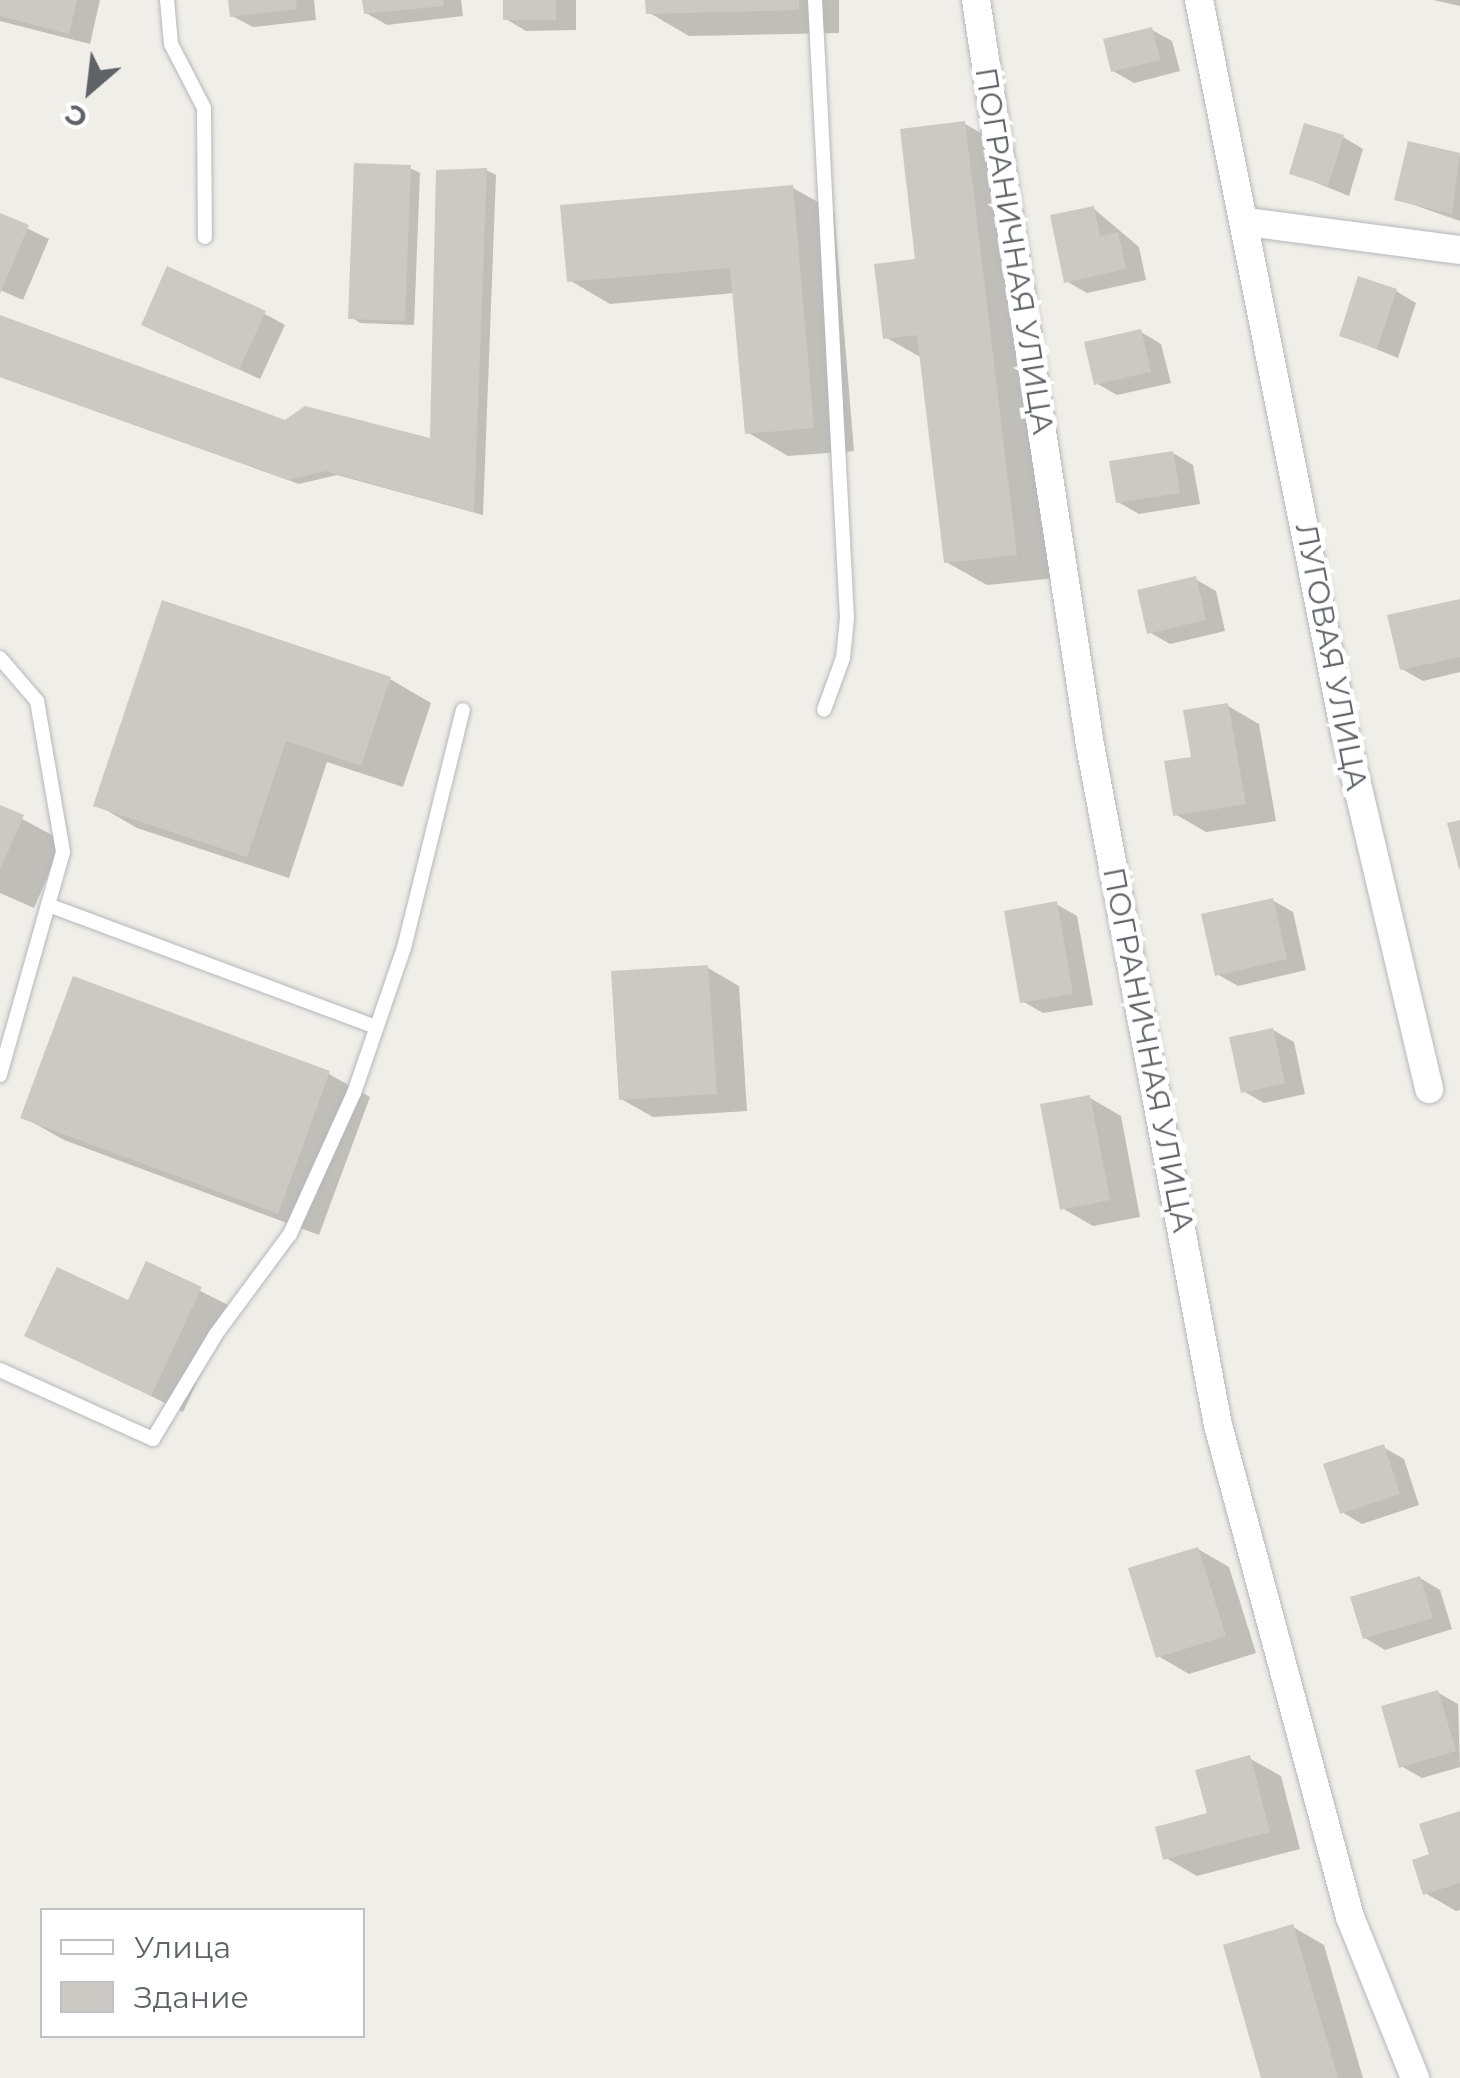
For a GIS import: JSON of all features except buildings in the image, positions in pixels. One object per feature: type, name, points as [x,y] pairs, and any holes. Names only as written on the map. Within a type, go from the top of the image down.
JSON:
[{"type":"street","name":"ПОГРАНИЧНАЯ УЛИЦА","points":[[976,0],[1090,744],[1218,1425],[1350,1917],[1414,2078]]},
{"type":"street","name":"ЛУГОВАЯ УЛИЦА","points":[[1199,0],[1246,222],[1344,733],[1429,1089]]},
{"type":"street","points":[[1246,222],[1460,250]]},
{"type":"lane","points":[[167,0],[172,44],[204,108],[204,237]]},
{"type":"lane","points":[[815,0],[846,618],[843,658],[824,710]]},
{"type":"lane","points":[[0,658],[37,701],[62,852],[0,1076]]},
{"type":"lane","points":[[0,1370],[153,1439],[216,1334],[290,1234],[376,1027],[404,948],[464,710]]},
{"type":"lane","points":[[48,905],[376,1027]]}]
